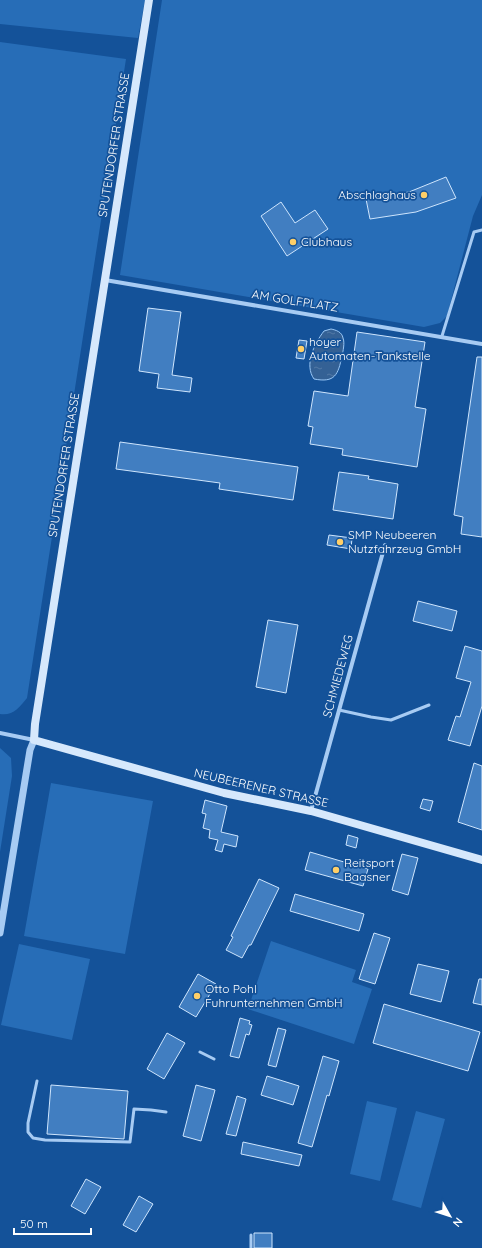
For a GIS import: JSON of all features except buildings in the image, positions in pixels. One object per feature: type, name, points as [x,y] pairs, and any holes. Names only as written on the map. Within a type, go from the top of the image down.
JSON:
[{"type":"main road","name":"SPUTENDORFER STRASSE","points":[[34,740],[35,724],[149,0]]},
{"type":"main road","name":"NEUBEERENER STRASSE","points":[[34,740],[224,792],[311,812],[482,860]]},
{"type":"street","name":"AM GOLFPLATZ","points":[[105,280],[482,344]]},
{"type":"street","name":"SCHMIEDEWEG","points":[[311,812],[385,545]]},
{"type":"street","points":[[0,733],[34,740]]},
{"type":"street","name":"SPUTENDORFER STRASSE","points":[[0,934],[30,750],[34,740]]},
{"type":"lane","points":[[442,336],[474,232],[482,230]]},
{"type":"lane","points":[[339,710],[391,720],[429,705]]},
{"type":"lane","points":[[200,1052],[214,1059]]},
{"type":"lane","points":[[37,1081],[28,1123],[28,1132],[33,1138],[45,1140],[130,1142],[134,1110],[166,1112]]},
{"type":"lane","points":[[251,1235],[251,1248]]},
{"type":"shaded area","points":[[0,0],[145,0],[138,38],[0,24]]},
{"type":"shaded area","points":[[162,0],[482,0],[482,195],[473,216],[447,316],[440,323],[424,327],[120,275]]},
{"type":"shaded area","points":[[0,42],[126,59],[27,698],[21,705],[9,714],[0,714]]},
{"type":"shaded area","points":[[0,748],[11,758],[12,776],[0,852]]},
{"type":"shaded area","points":[[51,783],[153,801],[125,954],[24,936]]},
{"type":"shaded area","points":[[271,941],[356,970],[352,982],[372,989],[354,1044],[248,1009]]},
{"type":"shaded area","points":[[19,944],[90,959],[72,1040],[1,1025]]},
{"type":"shaded area","points":[[367,1101],[397,1108],[380,1181],[350,1174]]},
{"type":"shaded area","points":[[416,1111],[445,1119],[421,1208],[392,1200]]},
{"type":"water","points":[[331,329],[340,333],[344,340],[341,363],[337,373],[331,378],[327,380],[314,379],[311,373],[310,361],[314,348],[324,331]]},
{"type":"place","name":"Abschlaghaus","points":[[424,195]]},
{"type":"place","name":"Clubhaus","points":[[293,242]]},
{"type":"place","name":"hoyer Automaten-Tankstelle","points":[[301,349]]},
{"type":"place","name":"SMP Neubeeren Nutzfahrzeug GmbH","points":[[340,542]]},
{"type":"place","name":"Reitsport Baasner","points":[[336,870]]},
{"type":"place","name":"Otto Pohl Fuhrunternehmen GmbH","points":[[197,996]]}]
